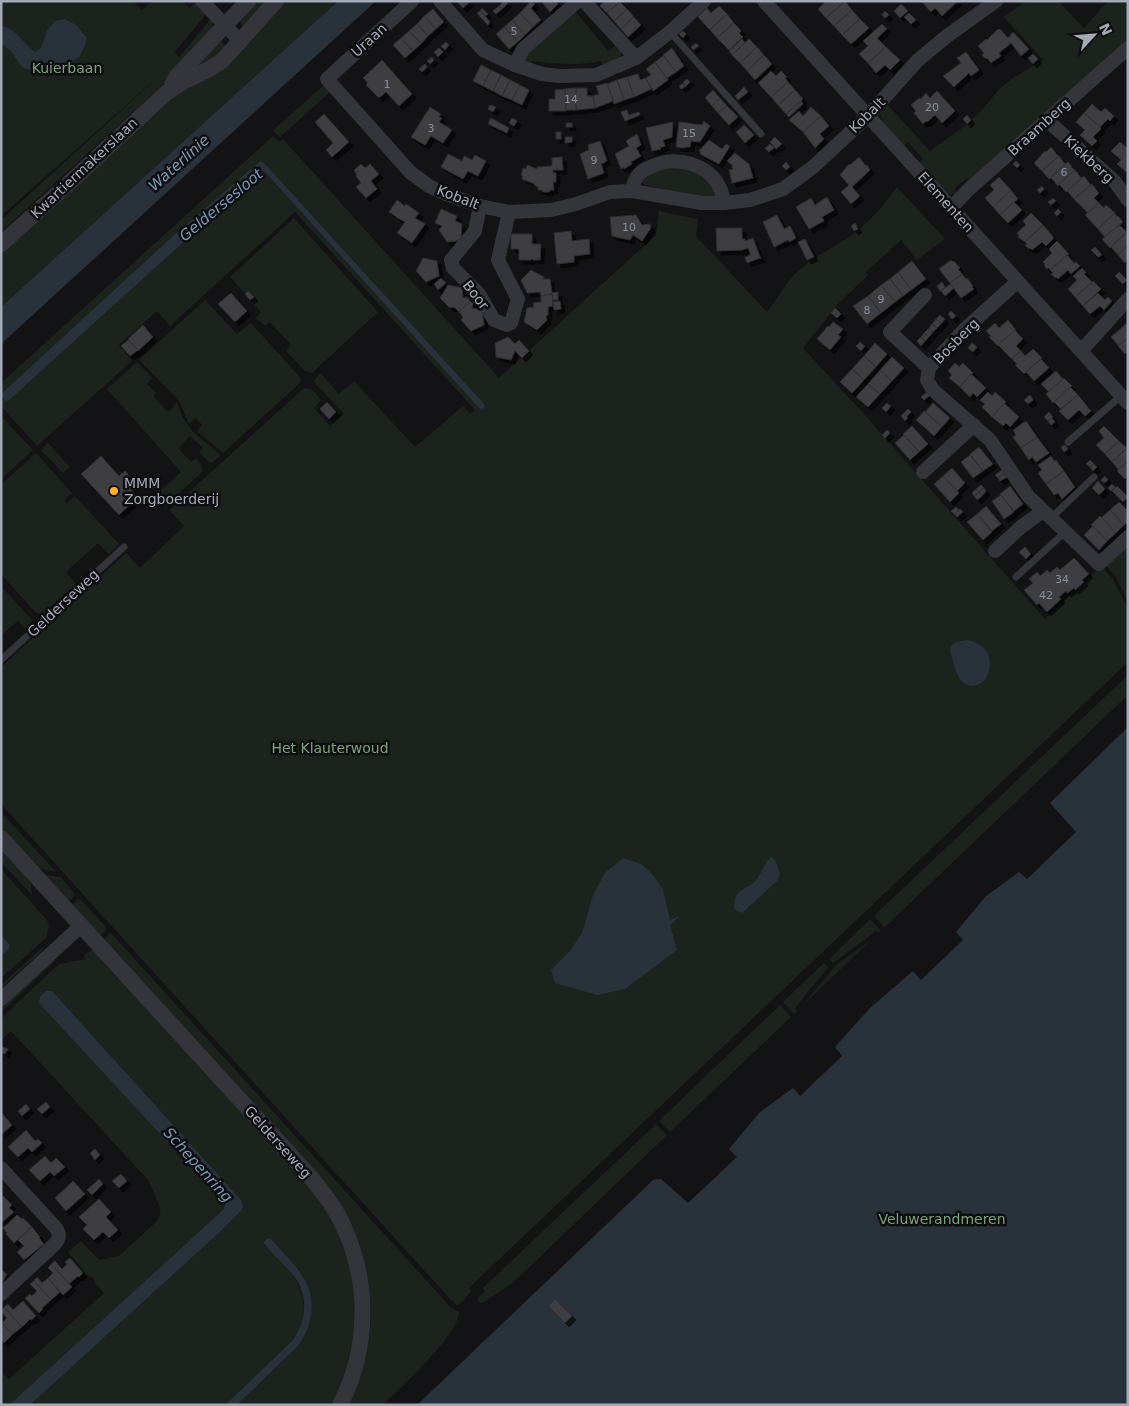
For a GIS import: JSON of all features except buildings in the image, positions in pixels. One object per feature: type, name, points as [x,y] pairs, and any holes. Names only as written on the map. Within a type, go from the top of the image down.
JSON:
[{"type":"street","points":[[202,1],[240,41]]},
{"type":"street","name":"Kwartiermakerslaan","points":[[1,244],[80,174],[166,92],[177,76],[248,1]]},
{"type":"street","name":"Kwartiermakerslaan","points":[[166,92],[222,61],[276,1]]},
{"type":"street","name":"Uraan","points":[[326,79],[412,1]]},
{"type":"street","points":[[440,1],[483,50],[515,65],[542,74],[559,76],[596,75],[636,58],[670,32],[704,1]]},
{"type":"street","points":[[515,65],[523,48],[578,1]]},
{"type":"street","points":[[584,1],[636,58]]},
{"type":"street","name":"Elementen","points":[[764,1],[1124,400]]},
{"type":"street","name":"Kobalt","points":[[326,79],[410,172],[428,186],[480,206],[509,212],[551,210],[576,204],[610,192],[632,191],[702,203],[724,203],[750,200],[783,189],[813,167],[868,116],[918,60],[990,3]]},
{"type":"street","name":"Braamberg","points":[[951,208],[968,190],[1128,48]]},
{"type":"street","name":"Kiekberg","points":[[1047,120],[1116,182],[1128,200]]},
{"type":"street","points":[[632,191],[636,177],[644,170],[657,164],[672,161],[687,163],[702,169],[713,178],[720,188],[724,203]]},
{"type":"street","name":"Boor","points":[[480,206],[474,231],[451,260],[453,268],[479,294],[494,320],[507,325],[511,323],[518,299],[498,260],[509,212]]},
{"type":"street","name":"Bosberg","points":[[1017,282],[964,330],[929,368],[927,380],[933,390],[990,440],[1028,496],[1099,564],[1128,538]]},
{"type":"street","points":[[924,295],[890,332],[929,368]]},
{"type":"street","points":[[1081,351],[1128,299]]},
{"type":"street","points":[[923,472],[974,425]]},
{"type":"street","points":[[995,552],[1021,527],[1047,515]]},
{"type":"street","name":"Gelderseweg","points":[[1,838],[311,1178],[330,1202],[343,1223],[353,1248],[360,1274],[363,1325],[361,1346],[356,1366],[340,1405]]},
{"type":"street","points":[[1,998],[82,925]]},
{"type":"street","points":[[1,1168],[56,1228],[59,1238],[54,1245],[1,1294]]},
{"type":"lane","points":[[670,32],[761,134]]},
{"type":"lane","points":[[1068,442],[1124,400]]},
{"type":"lane","points":[[1047,515],[1094,477]]},
{"type":"lane","points":[[1016,577],[1065,532]]},
{"type":"lane","name":"Gelderseweg","points":[[1,660],[124,547]]},
{"type":"green space","name":"Kuierbaan","points":[[1,1],[133,1],[142,10],[152,1],[185,1],[184,3],[189,8],[196,2],[206,14],[175,52],[179,57],[211,19],[213,22],[211,34],[178,71],[1,232],[1,220],[167,69],[1,216]]},
{"type":"green space","points":[[252,1],[270,1],[243,26],[239,20]]},
{"type":"green space","points":[[280,1],[338,1],[1,307],[1,252]]},
{"type":"green space","points":[[1026,1],[1058,1],[1084,28],[1108,1],[1128,1],[1128,42],[972,183],[967,178],[954,189],[958,194],[949,194],[919,163],[923,159],[908,142],[904,146],[883,123],[880,114],[887,104],[930,151],[966,125],[980,112],[1000,88],[1043,60],[1004,17]]},
{"type":"green space","points":[[574,10],[608,51],[616,45],[622,53],[621,59],[603,66],[601,61],[575,64],[532,61],[531,65],[525,63],[522,58]]},
{"type":"green space","points":[[221,41],[226,46],[224,53],[190,69]]},
{"type":"green space","points":[[323,86],[330,92],[280,137],[273,130]]},
{"type":"green space","name":"Het Klauterwoud","points":[[273,136],[279,142],[283,139],[499,378],[656,235],[659,211],[698,219],[696,236],[767,312],[797,272],[809,262],[856,232],[881,208],[897,187],[945,239],[917,260],[901,240],[866,272],[868,275],[838,304],[803,348],[1045,619],[1101,566],[1113,579],[1128,608],[1128,662],[469,1288],[471,1291],[457,1305],[1,804],[1,667],[126,553],[140,568],[184,526],[169,510],[304,388],[312,390],[321,400],[314,408],[330,426],[344,414],[315,383],[314,381],[320,373],[339,394],[354,381],[415,447],[463,406],[470,414],[475,410],[295,212],[170,326],[157,311],[119,345],[132,361],[37,446],[1,406],[1,383]],"holes":[[[260,161],[483,409],[479,408],[264,171],[5,401],[2,393],[175,234]],[[764,866],[777,881],[734,908],[734,903],[740,893],[757,880]]]},
{"type":"green space","points":[[658,168],[688,168],[712,183],[717,194],[714,198],[696,197],[645,185],[642,182],[642,178]]},
{"type":"green space","points":[[294,218],[378,312],[312,373],[305,371],[286,351],[291,345],[270,322],[265,326],[256,318],[261,312],[230,277]]},
{"type":"green space","points":[[205,300],[237,334],[251,323],[301,380],[300,383],[223,453],[197,431],[202,425],[196,418],[189,424],[179,401],[139,360]]},
{"type":"green space","points":[[137,362],[152,378],[147,384],[156,393],[153,396],[168,412],[177,403],[183,418],[193,432],[221,455],[213,462],[209,462],[199,452],[203,448],[190,436],[178,448],[191,462],[196,458],[202,466],[202,472],[165,506],[156,495],[181,472],[107,389]]},
{"type":"green space","points":[[1,416],[33,450],[1,479]]},
{"type":"green space","points":[[48,443],[70,467],[63,473],[41,450]]},
{"type":"green space","points":[[36,453],[72,493],[64,500],[67,503],[75,496],[119,544],[109,554],[98,543],[66,572],[76,584],[44,613],[40,614],[35,612],[1,574],[1,485]]},
{"type":"green space","points":[[1128,540],[1128,601],[1115,576],[1104,563]]},
{"type":"green space","points":[[1,586],[31,619],[32,622],[25,629],[18,621],[1,635]]},
{"type":"green space","points":[[1128,675],[1128,695],[884,928],[874,916]]},
{"type":"green space","points":[[1,812],[56,872],[37,867],[1,827]]},
{"type":"green space","points":[[1,846],[30,877],[32,895],[1,862]]},
{"type":"green space","points":[[1,869],[47,920],[49,925],[46,938],[1,978],[1,955],[8,951],[10,945],[1,935]]},
{"type":"green space","points":[[45,875],[61,877],[75,896],[69,901]]},
{"type":"green space","points":[[78,899],[106,927],[106,930],[100,936],[72,905]]},
{"type":"green space","points":[[870,919],[881,931],[879,933],[876,931],[833,963],[829,959]]},
{"type":"green space","points":[[109,934],[112,934],[450,1307],[459,1312],[450,1334],[415,1374],[383,1405],[348,1405],[364,1363],[371,1324],[369,1283],[358,1240],[103,940]]},
{"type":"green space","points":[[871,940],[803,1005],[836,965]]},
{"type":"green space","points":[[44,946],[42,951],[1,988],[1,985]]},
{"type":"green space","points":[[94,949],[304,1179],[331,1214],[352,1268],[356,1329],[343,1381],[332,1405],[237,1405],[298,1346],[306,1333],[311,1319],[312,1309],[299,1270],[268,1238],[299,1287],[304,1313],[300,1327],[292,1341],[225,1405],[30,1405],[220,1232],[243,1207],[242,1201],[52,991],[225,1204],[224,1209],[9,1405],[1,1405],[1,1371],[9,1379],[104,1293],[94,1282],[95,1280],[91,1276],[89,1277],[68,1252],[81,1241],[99,1260],[119,1256],[156,1222],[160,1215],[160,1207],[148,1180],[11,1031],[1,1040],[1,1019],[15,1005],[59,964],[86,959],[84,955]]},
{"type":"green space","points":[[56,960],[1,1012],[1,1006],[50,962]]},
{"type":"green space","points":[[824,963],[828,967],[795,1008],[797,1011],[794,1014],[783,1002]]},
{"type":"green space","points":[[780,1005],[791,1017],[670,1132],[659,1121]]},
{"type":"green space","points":[[656,1124],[667,1135],[515,1281],[483,1303],[478,1302],[478,1298],[485,1291],[483,1288]]},
{"type":"water","name":"Waterlinie","points":[[338,1],[376,1],[1,344],[1,307]]},
{"type":"water","points":[[65,19],[76,25],[87,38],[79,57],[70,63],[48,65],[30,70],[22,67],[10,50],[1,44],[1,26],[15,33],[35,52],[41,48],[47,31],[55,21]]},
{"type":"water","name":"Geldersesloot","points":[[260,161],[264,163],[484,404],[485,407],[483,409],[479,408],[264,171],[9,400],[5,401],[2,393],[175,234]]},
{"type":"water","points":[[968,640],[983,647],[990,660],[986,678],[975,686],[965,684],[959,677],[950,652],[954,644]]},
{"type":"water","name":"Veluwerandmeren","points":[[1128,727],[1128,1405],[417,1405],[652,1181],[661,1179],[688,1203],[737,1157],[729,1149],[759,1113],[793,1088],[800,1096],[842,1056],[835,1047],[870,1008],[913,971],[921,980],[963,940],[956,932],[986,896],[1019,872],[1027,879],[1076,832],[1050,803]]},
{"type":"water","points":[[771,857],[775,860],[780,874],[777,881],[742,913],[737,911],[734,908],[736,896],[755,881]]},
{"type":"water","points":[[623,858],[641,864],[653,875],[663,889],[670,920],[680,916],[670,925],[677,950],[625,989],[597,995],[555,983],[551,970],[570,951],[582,933],[593,895],[605,873]]},
{"type":"water","points":[[1,935],[10,945],[8,951],[1,955]]},
{"type":"water","name":"Schepenring","points":[[46,991],[52,991],[242,1201],[243,1207],[220,1232],[30,1405],[9,1405],[224,1209],[225,1204],[39,1003],[40,997]]},
{"type":"water","points":[[268,1238],[293,1263],[308,1287],[312,1304],[310,1322],[298,1346],[237,1405],[225,1405],[292,1341],[301,1325],[304,1308],[302,1291],[290,1271],[264,1243]]},
{"type":"place","name":"MMM Zorgboerderij","points":[[114,491]]}]
